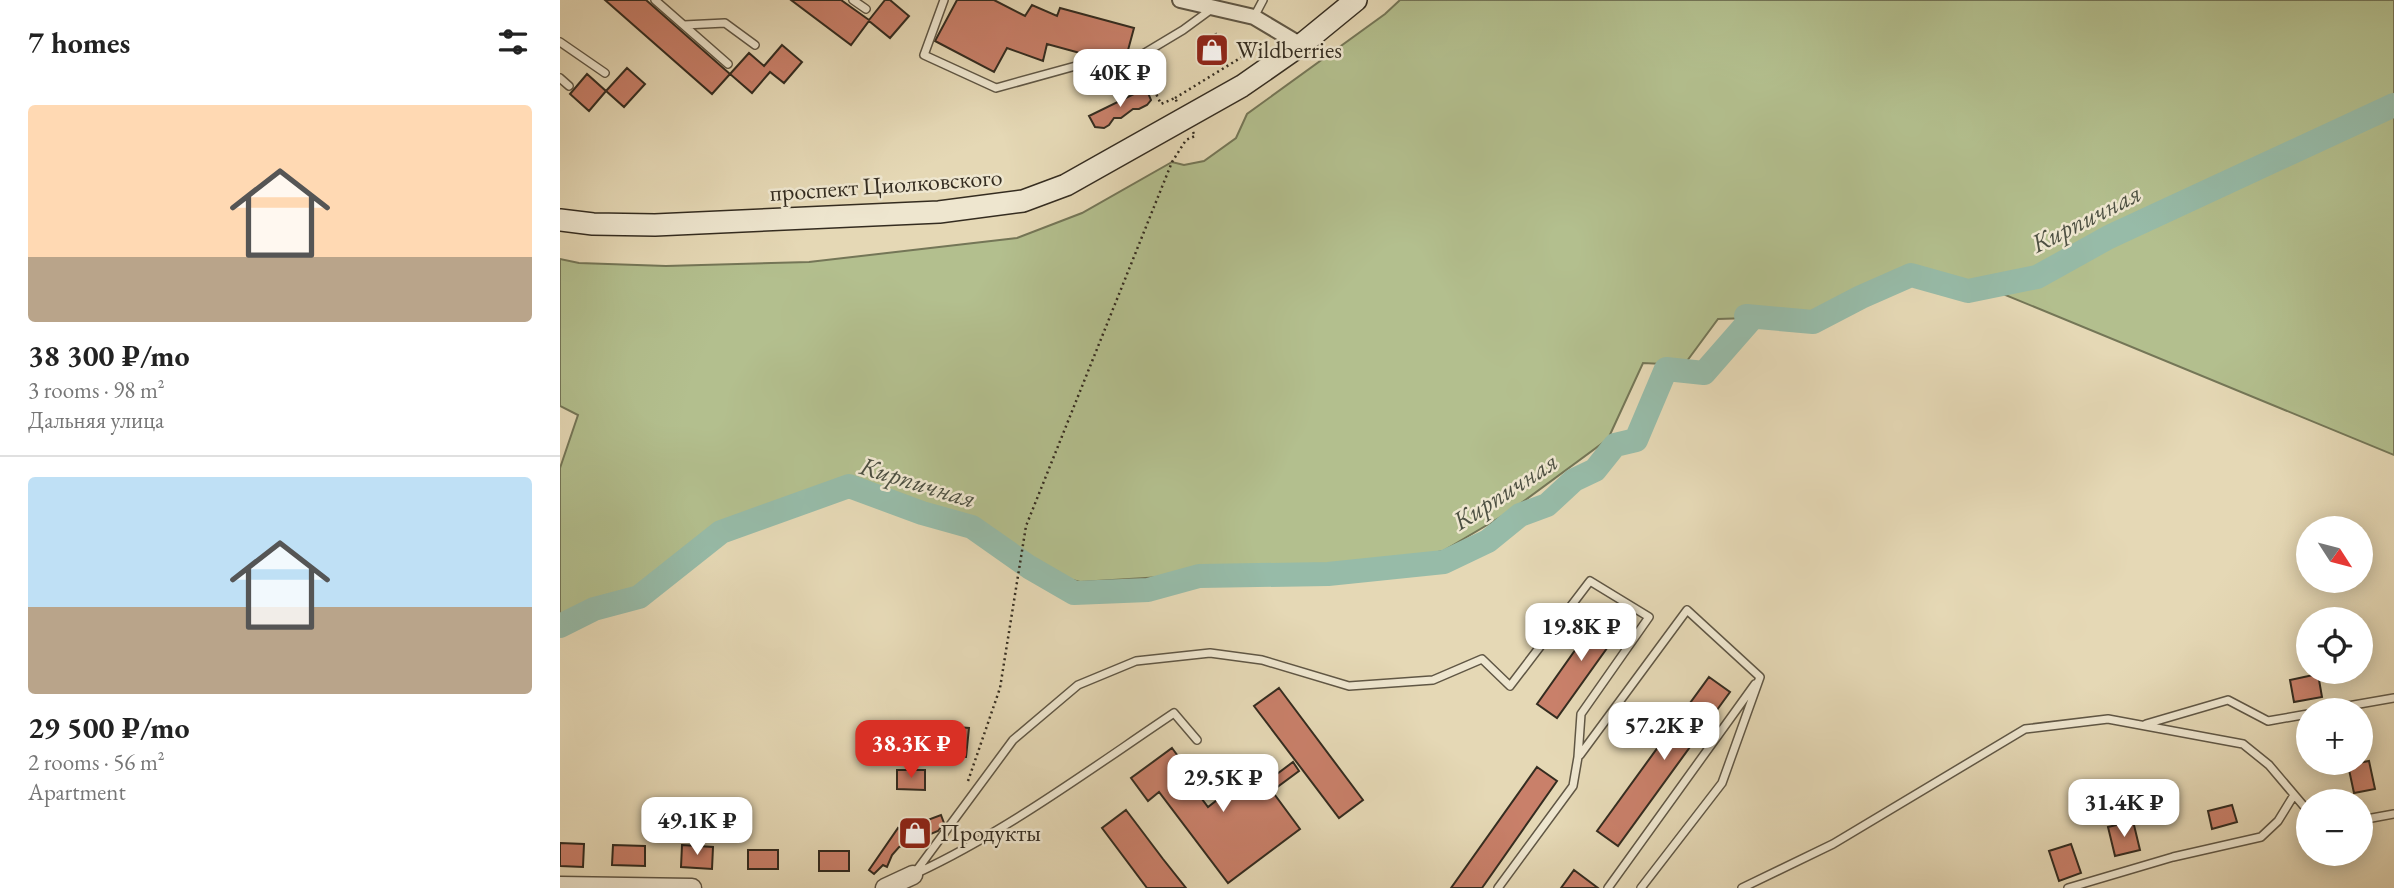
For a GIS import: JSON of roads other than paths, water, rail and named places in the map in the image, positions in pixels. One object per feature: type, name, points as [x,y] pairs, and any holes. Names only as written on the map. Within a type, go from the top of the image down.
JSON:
[{"type":"main road","name":"проспект Циолковского","points":[[560,220],[593,224],[656,225],[939,212],[1023,201],[1078,178],[1242,86],[1301,45],[1356,0]]},
{"type":"street","points":[[1180,0],[1254,17],[1301,45]]},
{"type":"street","points":[[885,888],[914,875]]},
{"type":"street","points":[[567,886],[692,888]]},
{"type":"lane","points":[[655,0],[728,64]]},
{"type":"lane","points":[[853,0],[866,9]]},
{"type":"lane","points":[[944,0],[924,55],[996,88],[1083,64]]},
{"type":"lane","points":[[1254,17],[1263,0]]},
{"type":"lane","points":[[1138,57],[1214,8]]},
{"type":"lane","points":[[684,25],[725,23],[755,45]]},
{"type":"lane","points":[[560,42],[605,73]]},
{"type":"lane","points":[[560,78],[569,86]]},
{"type":"lane","points":[[914,875],[1013,740],[1078,685],[1136,662],[1210,653],[1262,660],[1349,687],[1433,680],[1482,659],[1510,687],[1590,580],[1649,617],[1581,714],[1573,786],[1498,888]]},
{"type":"lane","points":[[1578,757],[1687,610],[1760,677]]},
{"type":"lane","points":[[1608,888],[1760,677]]},
{"type":"lane","points":[[1641,888],[1722,783],[1760,677]]},
{"type":"lane","points":[[2373,702],[2394,698]]},
{"type":"lane","points":[[2142,725],[2228,700],[2268,721],[2296,715]]},
{"type":"lane","points":[[914,875],[949,858],[1008,822],[1174,713],[1197,740]]},
{"type":"lane","points":[[1742,888],[1833,844],[2025,729],[2108,719],[2243,744],[2269,765],[2296,797]]},
{"type":"lane","points":[[2068,888],[2173,857],[2260,837],[2278,821],[2294,795]]},
{"type":"lane","points":[[2373,818],[2394,814]]},
{"type":"waterway","name":"Кирпичная","points":[[560,626],[594,609],[639,597],[721,532],[849,486],[922,513],[972,527],[1029,567],[1074,593],[1148,590],[1199,576],[1328,574],[1444,562],[1488,541],[1520,515],[1547,505],[1574,480],[1595,470],[1615,445],[1636,440],[1666,369],[1704,373],[1753,317],[1746,316],[1813,322],[1911,275],[1968,291],[2037,277],[2109,237],[2394,105]]},
{"type":"place","name":"Wildberries","points":[[1212,50]]},
{"type":"place","name":"Продукты","points":[[915,833]]}]
